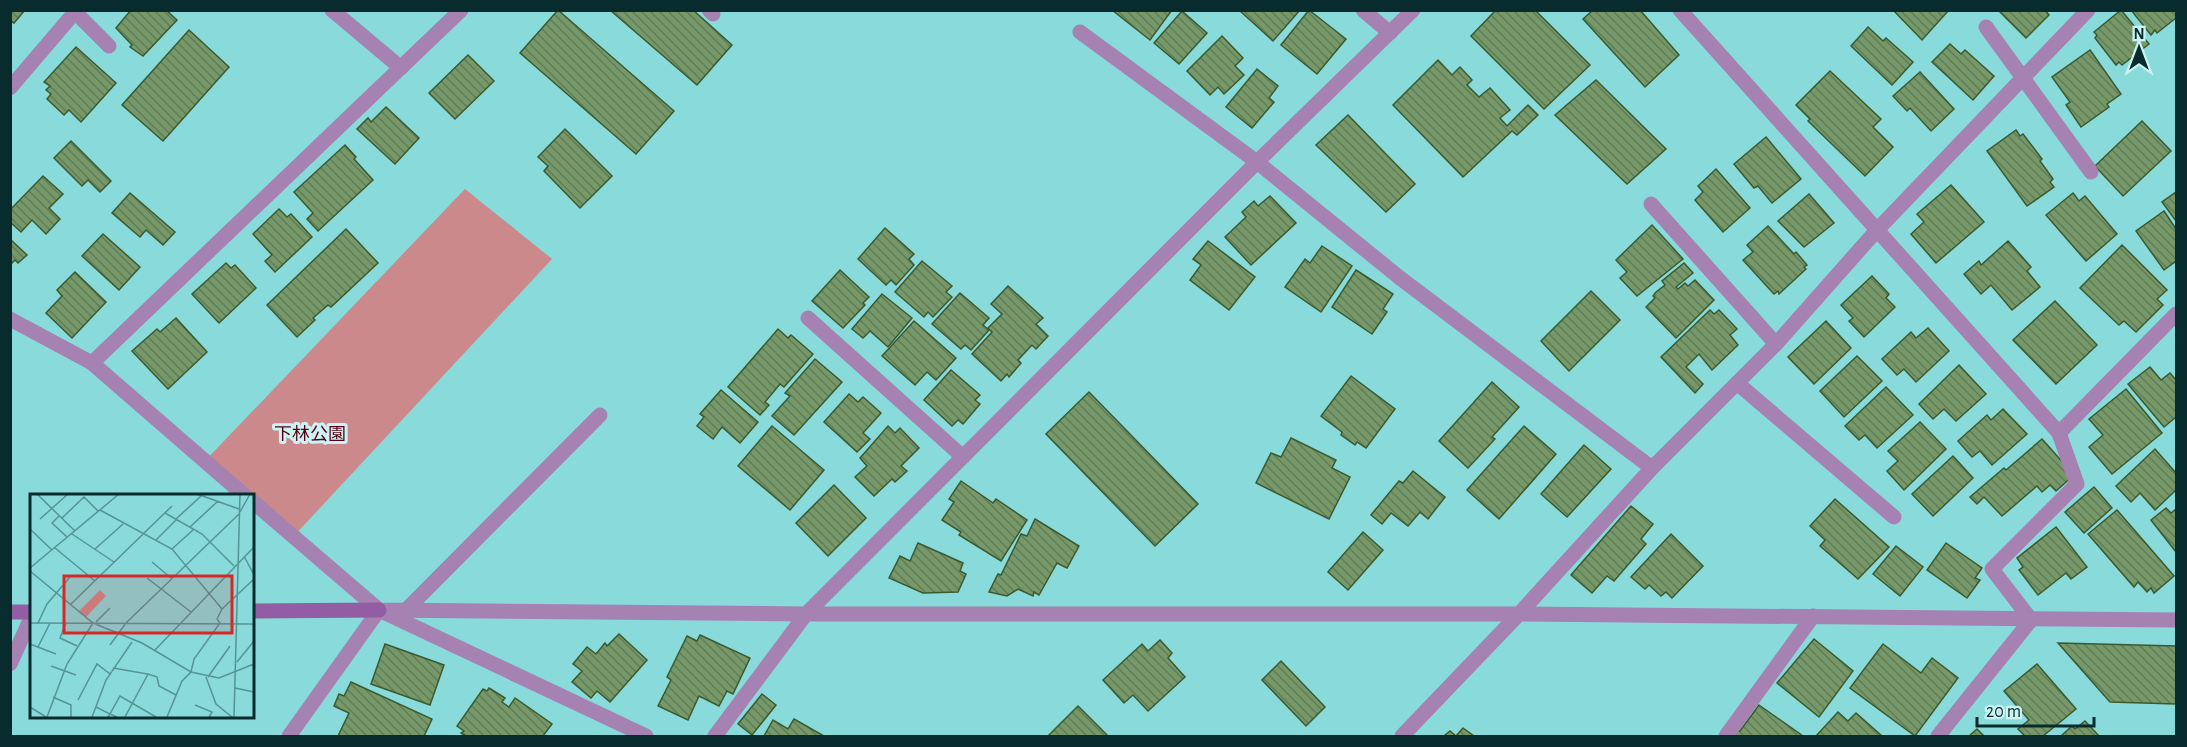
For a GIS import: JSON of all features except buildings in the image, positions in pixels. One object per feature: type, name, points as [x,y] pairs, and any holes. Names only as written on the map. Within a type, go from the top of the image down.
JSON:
[{"type":"street","points":[[332,10],[401,68]]},
{"type":"street","points":[[92,363],[461,10]]},
{"type":"street","points":[[1363,10],[1390,33]]},
{"type":"street","points":[[715,736],[806,614],[1257,162],[1413,10]]},
{"type":"street","points":[[1680,10],[2059,433],[2077,484],[1992,569],[2031,620]]},
{"type":"street","points":[[1402,736],[1519,614],[1652,468],[1776,344],[1877,230],[2088,10]]},
{"type":"street","points":[[10,88],[74,11],[109,46]]},
{"type":"street","points":[[1986,27],[2091,172]]},
{"type":"street","points":[[1080,32],[1257,162],[1400,278],[1652,468]]},
{"type":"street","points":[[1651,204],[1776,344]]},
{"type":"street","points":[[2059,433],[2176,314]]},
{"type":"street","points":[[808,318],[963,457]]},
{"type":"street","points":[[10,319],[92,363],[243,494]]},
{"type":"street","points":[[1737,383],[1894,517]]},
{"type":"street","points":[[406,610],[600,415]]},
{"type":"street","points":[[254,503],[379,610],[646,736]]},
{"type":"street","points":[[289,736],[379,610]]},
{"type":"street","points":[[254,611],[1519,614],[2176,620]]},
{"type":"street","points":[[10,612],[30,614]]},
{"type":"street","points":[[1726,736],[1813,616]]},
{"type":"street","points":[[10,664],[30,619]]},
{"type":"street","points":[[1938,736],[2031,620]]},
{"type":"green space","name":"下林公園","points":[[465,189],[552,259],[291,539],[254,507],[254,494],[239,494],[203,463]]}]
